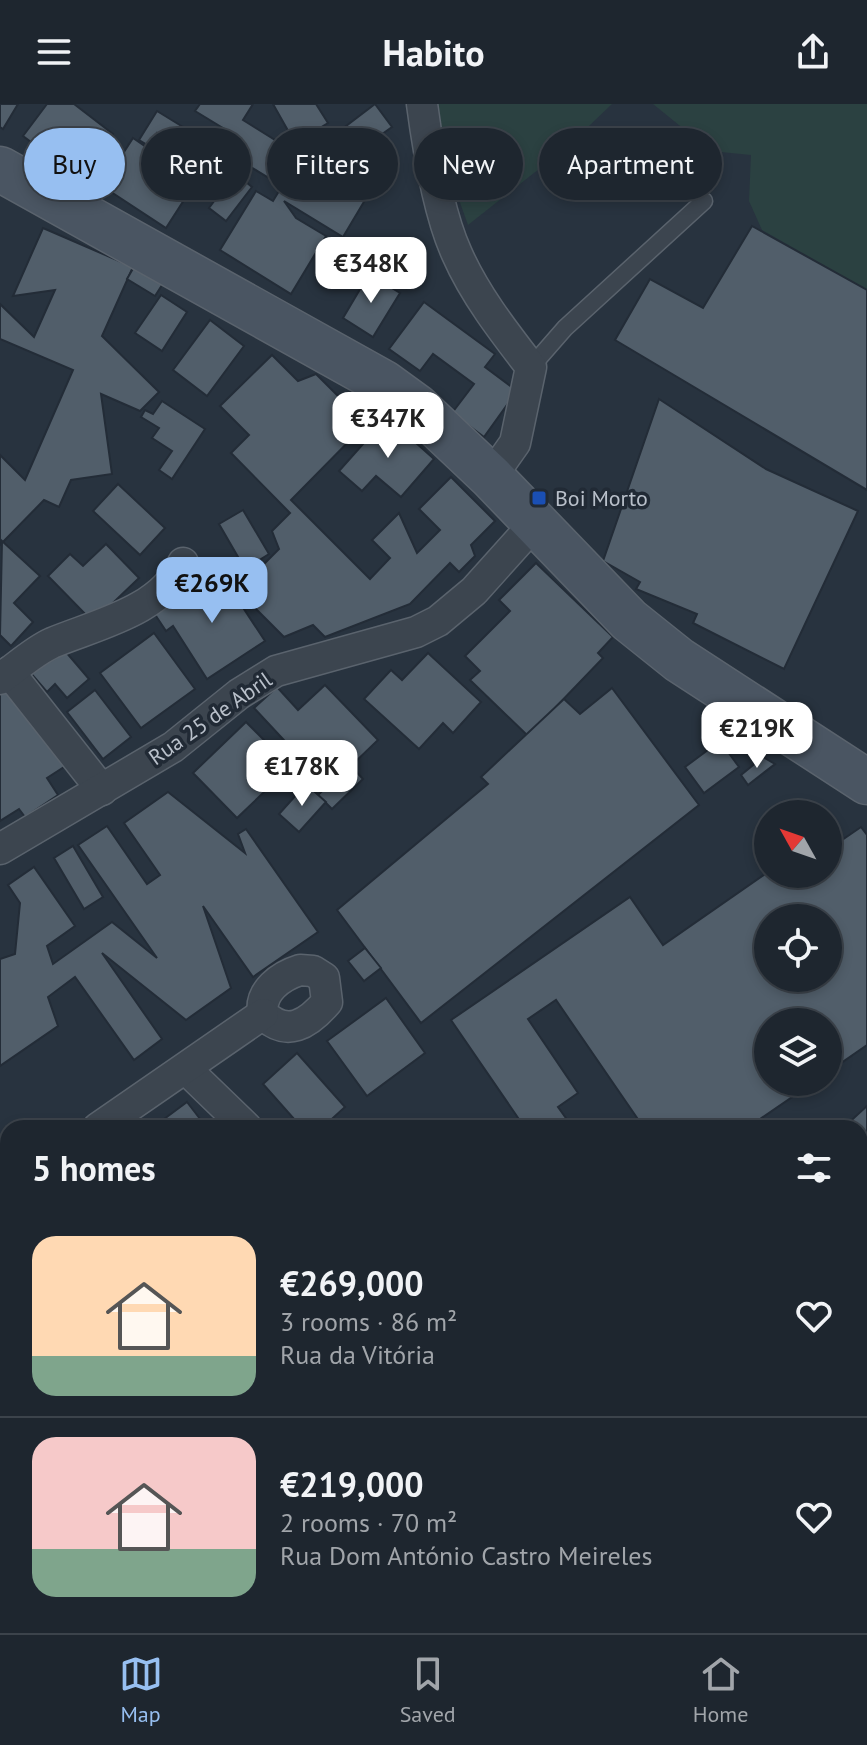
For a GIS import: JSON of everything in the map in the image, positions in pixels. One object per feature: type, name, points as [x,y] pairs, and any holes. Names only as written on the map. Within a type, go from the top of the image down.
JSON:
[{"type":"street","points":[[422,104],[429,152],[456,253],[501,328],[531,367],[515,443],[491,477]]},
{"type":"street","points":[[0,169],[384,383],[417,407],[536,522],[598,590],[679,660],[867,782]]},
{"type":"street","name":"Rua 25 de Abril","points":[[0,849],[173,747],[239,694],[276,671],[416,632],[438,621],[474,591],[536,522]]},
{"type":"street","points":[[102,790],[5,675],[49,644],[86,631],[162,594],[175,580],[183,563]]},
{"type":"street","points":[[110,1120],[263,1014]]},
{"type":"street","points":[[186,1069],[239,1120]]},
{"type":"lane","points":[[531,367],[565,328],[704,201]]},
{"type":"green space","points":[[438,104],[612,104],[587,128],[539,128],[539,169],[523,182],[523,128],[441,128]]},
{"type":"green space","points":[[653,104],[867,104],[867,290],[762,230],[749,201],[751,155],[722,152],[722,128],[683,128]]},
{"type":"green space","points":[[459,200],[500,200],[468,225]]},
{"type":"building","points":[[0,104],[18,104],[3,129],[0,127]]},
{"type":"building","points":[[47,104],[74,104],[105,128],[29,128]]},
{"type":"building","points":[[200,104],[253,104],[243,120],[267,135],[267,177],[251,167],[251,128],[223,128],[195,111]]},
{"type":"building","points":[[273,104],[316,104],[328,123],[320,128],[287,128]]},
{"type":"building","points":[[375,104],[391,128],[343,128]]},
{"type":"building","points":[[157,111],[185,128],[146,128]]},
{"type":"building","points":[[133,138],[141,144],[141,200],[184,200],[166,228],[123,200],[125,150]]},
{"type":"building","points":[[256,191],[273,201],[365,200],[343,237],[284,201],[296,218],[326,236],[291,294],[220,250]]},
{"type":"building","points":[[215,200],[242,200],[226,221],[209,208]]},
{"type":"building","points":[[752,226],[867,290],[867,490],[615,340],[650,279],[703,308]]},
{"type":"building","points":[[43,228],[133,267],[102,336],[159,392],[140,411],[101,394],[112,474],[71,480],[59,507],[44,500],[0,545],[0,455],[25,480],[73,370],[0,339],[0,304],[34,337],[55,290],[13,296]]},
{"type":"building","points":[[409,253],[424,265],[406,288],[391,276]]},
{"type":"building","points":[[135,265],[164,282],[155,296],[127,279]]},
{"type":"building","points":[[369,274],[400,293],[373,337],[343,318]]},
{"type":"building","points":[[161,295],[187,312],[162,351],[135,333]]},
{"type":"building","points":[[424,302],[495,354],[485,367],[517,391],[484,437],[452,413],[474,384],[433,354],[420,371],[389,349]]},
{"type":"building","points":[[210,320],[244,346],[207,396],[173,370]]},
{"type":"building","points":[[272,355],[298,381],[316,374],[366,424],[291,500],[370,579],[390,558],[372,540],[399,513],[417,553],[440,530],[419,509],[451,477],[495,521],[471,545],[475,556],[459,572],[450,563],[410,604],[325,637],[313,625],[284,637],[231,584],[253,575],[279,549],[272,531],[290,513],[231,453],[249,435],[220,406]]},
{"type":"building","points":[[659,399],[766,469],[858,511],[784,669],[693,623],[697,614],[636,589],[640,582],[603,561]]},
{"type":"building","points":[[162,401],[205,429],[172,479],[159,470],[172,451],[152,438],[159,428],[141,417],[145,410],[153,414]]},
{"type":"building","points":[[387,417],[434,459],[401,497],[376,476],[362,491],[339,471]]},
{"type":"building","points":[[118,484],[165,528],[140,555],[93,511]]},
{"type":"building","points":[[243,510],[269,554],[245,569],[219,524]]},
{"type":"building","points":[[2,541],[40,576],[14,603],[33,622],[11,646],[0,635]]},
{"type":"building","points":[[106,544],[139,578],[93,622],[48,576],[70,554],[83,566]]},
{"type":"building","points":[[536,563],[613,637],[598,653],[603,658],[528,736],[470,680],[480,671],[465,656],[510,611],[499,600]]},
{"type":"building","points":[[219,571],[265,641],[207,679],[173,626],[166,631],[154,613]]},
{"type":"building","points":[[154,633],[195,689],[141,728],[100,673]]},
{"type":"building","points":[[60,645],[89,679],[67,698],[55,684],[47,692],[29,671]]},
{"type":"building","points":[[428,653],[481,702],[453,733],[443,723],[419,749],[364,699],[391,670],[402,680]]},
{"type":"building","points":[[11,681],[67,765],[47,778],[58,795],[25,817],[19,809],[0,821],[0,689]]},
{"type":"building","points":[[325,685],[378,740],[351,766],[363,779],[332,809],[318,795],[335,779],[303,745],[295,752],[254,708],[277,687],[298,710]]},
{"type":"building","points":[[612,688],[699,805],[421,1023],[337,910],[488,784],[481,777],[564,699],[580,714]]},
{"type":"building","points":[[95,690],[131,737],[103,759],[67,712]]},
{"type":"building","points":[[246,722],[275,751],[269,757],[284,773],[237,818],[193,773]]},
{"type":"building","points":[[720,741],[739,767],[704,793],[685,767]]},
{"type":"building","points":[[763,757],[775,764],[748,785],[741,775]]},
{"type":"building","points":[[306,784],[326,802],[299,832],[279,814]]},
{"type":"building","points":[[168,792],[245,853],[238,834],[246,829],[318,932],[253,977],[203,906],[231,988],[186,1020],[102,953],[162,1039],[134,1060],[75,977],[48,997],[58,1026],[0,1066],[0,959],[15,954],[20,903],[8,885],[34,867],[75,926],[47,946],[53,964],[112,922],[157,958],[78,845],[107,826],[147,884],[160,875],[124,823]]},
{"type":"building","points":[[861,827],[867,835],[867,1045],[842,1062],[842,1008],[754,1008],[754,1096],[794,1096],[759,1120],[638,1120],[556,1000],[528,1019],[578,1093],[558,1107],[567,1120],[520,1120],[451,1020],[630,897],[663,945],[754,882],[754,888],[842,888],[842,840]]},
{"type":"building","points":[[73,846],[103,897],[84,909],[54,858]]},
{"type":"building","points":[[365,948],[381,968],[364,981],[348,961]]},
{"type":"building","points":[[386,998],[425,1053],[367,1096],[327,1041]]},
{"type":"building","points":[[297,1053],[345,1107],[331,1120],[295,1120],[263,1084]]},
{"type":"building","points":[[187,1102],[201,1120],[163,1120]]},
{"type":"building","points":[[867,1106],[867,1120],[852,1120]]},
{"type":"place","name":"Boi Morto","points":[[539,498]]}]
